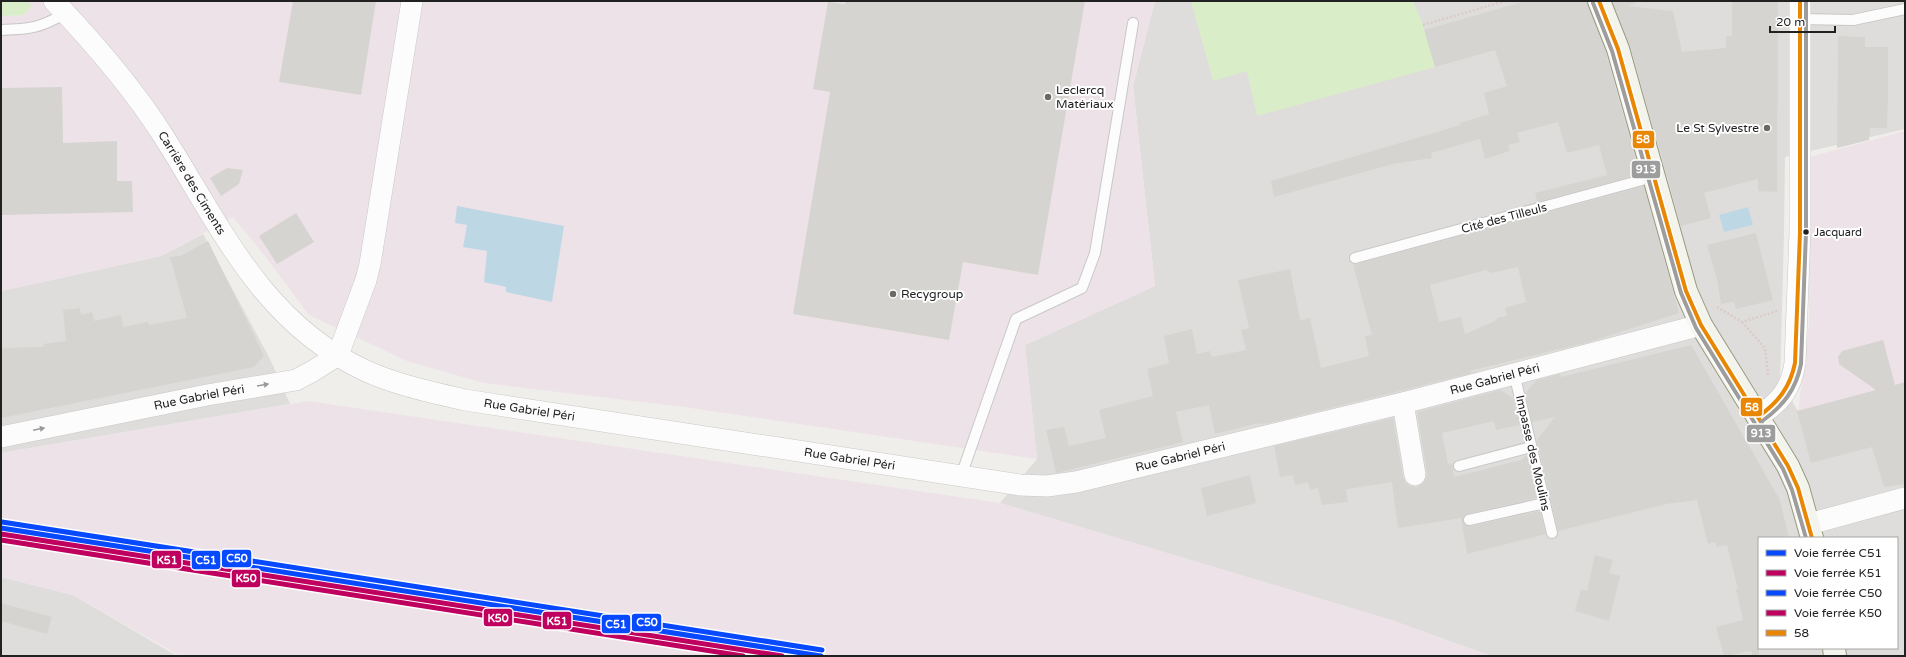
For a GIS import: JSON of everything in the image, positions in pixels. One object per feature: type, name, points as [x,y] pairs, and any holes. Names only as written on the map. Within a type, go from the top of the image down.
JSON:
[{"type":"street","points":[[338,355],[366,280],[370,264],[412,1]]},
{"type":"street","points":[[1599,1],[1618,49],[1681,279],[1701,325],[1793,477],[1810,531],[1905,498]]},
{"type":"street","name":"Carrière des Ciments","points":[[60,7],[97,47],[136,96],[164,136],[254,281],[273,303],[299,328],[338,355]]},
{"type":"street","points":[[1758,417],[1778,402],[1789,386],[1794,371],[1798,305],[1800,10]]},
{"type":"street","name":"Rue Gabriel Péri","points":[[1,437],[207,395],[296,380],[338,355],[381,377],[465,400],[961,476],[1032,486],[1062,485],[1403,403],[1701,325]]},
{"type":"street","points":[[1403,403],[1415,475]]},
{"type":"lane","points":[[1,30],[26,29],[44,25],[60,7]]},
{"type":"lane","points":[[1800,10],[1853,20],[1905,9]]},
{"type":"lane","points":[[961,476],[1016,318],[1082,288],[1095,253],[1132,23]]},
{"type":"lane","name":"Cité des Tilleuls","points":[[1355,258],[1653,177]]},
{"type":"lane","name":"Impasse des Moulins","points":[[1514,373],[1552,533]]},
{"type":"lane","points":[[1459,466],[1531,447]]},
{"type":"lane","points":[[1469,520],[1544,503]]},
{"type":"path","points":[[1423,24],[1505,1]]},
{"type":"path","points":[[1691,304],[1713,304],[1742,322],[1765,348],[1769,386],[1778,402]]},
{"type":"path","points":[[1742,322],[1798,305]]},
{"type":"shaded area","points":[[27,1],[1155,1],[1133,86],[1155,286],[1025,345],[1037,459],[684,407],[484,383],[407,361],[309,315],[265,256],[233,217],[161,256],[1,291],[1,16],[24,15],[32,6]]},
{"type":"shaded area","points":[[1155,1],[1905,1],[1905,129],[1785,157],[1780,381],[1798,411],[1905,383],[1905,656],[1491,656],[1391,620],[1000,503],[1037,459],[1025,345],[1155,286],[1133,86]]},
{"type":"shaded area","points":[[1905,31],[1905,59],[1897,32]]},
{"type":"shaded area","points":[[1905,131],[1905,383],[1798,413],[1809,324],[1810,157]]},
{"type":"shaded area","points":[[203,234],[270,359],[290,404],[1,453],[1,291],[161,256]]},
{"type":"shaded area","points":[[308,401],[1000,503],[1391,620],[1491,656],[180,656],[73,595],[1,577],[1,453]]},
{"type":"shaded area","points":[[1855,467],[1865,501],[1823,513],[1813,479]]},
{"type":"shaded area","points":[[1905,505],[1905,527],[1870,537],[1832,537],[1829,526]]},
{"type":"shaded area","points":[[1,577],[73,595],[177,656],[1,656]]},
{"type":"green space","points":[[1,1],[27,1],[32,6],[24,15],[1,16]]},
{"type":"green space","points":[[1191,1],[1413,1],[1422,22],[1435,67],[1257,116],[1247,71],[1213,81]]},
{"type":"water","points":[[457,206],[564,226],[552,302],[506,292],[506,287],[484,282],[487,251],[463,247],[467,225],[455,223]]},
{"type":"water","points":[[1748,207],[1753,225],[1724,232],[1719,215]]},
{"type":"building","points":[[293,1],[376,1],[361,95],[279,82]]},
{"type":"building","points":[[845,1],[1085,1],[1038,275],[963,262],[949,340],[793,314],[830,92],[813,89],[828,2],[845,4]]},
{"type":"building","points":[[1526,1],[1587,1],[1606,53],[1640,174],[1537,202],[1535,193],[1607,175],[1599,145],[1567,153],[1558,122],[1517,133],[1520,142],[1508,145],[1510,151],[1485,159],[1480,139],[1431,153],[1432,158],[1393,164],[1274,197],[1271,181],[1460,125],[1460,123],[1489,114],[1484,93],[1507,86],[1495,50],[1435,67],[1424,30]]},
{"type":"building","points":[[1612,1],[1639,1],[1628,6],[1673,11],[1682,52],[1726,48],[1726,36],[1732,36],[1732,1],[1778,1],[1777,192],[1758,191],[1758,179],[1704,193],[1711,218],[1681,226],[1630,46]]},
{"type":"building","points":[[1838,36],[1865,37],[1865,47],[1888,47],[1888,97],[1887,128],[1870,128],[1869,140],[1837,148]]},
{"type":"building","points":[[62,87],[63,143],[117,141],[117,181],[132,181],[133,212],[1,215],[1,88]]},
{"type":"building","points":[[227,168],[243,170],[239,184],[221,196],[210,178]]},
{"type":"building","points":[[1644,186],[1679,313],[1589,342],[1469,371],[1472,373],[1269,423],[1255,424],[1215,434],[1209,405],[1176,412],[1183,442],[1056,473],[1046,430],[1064,427],[1069,446],[1106,438],[1099,410],[1153,396],[1147,369],[1169,363],[1164,336],[1192,329],[1197,354],[1210,351],[1212,357],[1246,350],[1241,330],[1249,328],[1238,280],[1290,269],[1300,320],[1310,318],[1321,368],[1369,356],[1365,336],[1372,335],[1353,265]],"holes":[[[1518,267],[1526,302],[1505,308],[1507,316],[1497,318],[1497,320],[1465,334],[1461,317],[1439,322],[1430,285],[1486,270],[1491,273]]]},
{"type":"building","points":[[296,213],[314,242],[277,264],[259,236]]},
{"type":"building","points":[[1756,233],[1773,300],[1736,309],[1734,302],[1721,304],[1717,279],[1707,245]]},
{"type":"building","points":[[208,241],[264,356],[254,367],[1,418],[1,348],[44,347],[43,344],[66,341],[63,310],[80,308],[81,315],[92,312],[94,321],[121,315],[123,327],[148,322],[149,325],[187,318],[170,257],[180,256]]},
{"type":"building","points":[[1883,340],[1895,385],[1905,382],[1905,484],[1884,487],[1872,447],[1811,463],[1797,411],[1876,390],[1839,364],[1838,357],[1842,351]]},
{"type":"building","points":[[1691,345],[1780,500],[1789,537],[1758,537],[1759,656],[1753,656],[1751,651],[1724,656],[1716,627],[1743,620],[1736,589],[1738,589],[1727,545],[1717,547],[1715,542],[1708,544],[1697,500],[1666,504],[1558,531],[1537,440],[1555,417],[1532,422],[1525,393],[1537,380],[1560,374],[1561,377]]},
{"type":"building","points":[[1500,390],[1513,398],[1520,425],[1496,430],[1494,421],[1442,433],[1448,464],[1452,463],[1454,477],[1521,460],[1527,455],[1537,498],[1468,514],[1463,518],[1463,522],[1467,526],[1470,526],[1540,511],[1546,534],[1467,554],[1461,518],[1398,528],[1392,482],[1348,489],[1346,490],[1348,502],[1322,505],[1318,488],[1310,490],[1308,482],[1295,485],[1293,475],[1280,477],[1274,446],[1393,418],[1403,477],[1406,483],[1410,486],[1417,487],[1423,484],[1426,480],[1427,473],[1417,412]]},
{"type":"building","points":[[1250,475],[1256,503],[1207,516],[1201,488]]},
{"type":"building","points":[[1595,555],[1613,560],[1609,573],[1620,576],[1609,621],[1575,611],[1581,589],[1587,591]]},
{"type":"building","points":[[1,603],[52,617],[47,634],[1,621]]},
{"type":"rail line","name":"C50","points":[[2,522],[822,650]]},
{"type":"rail line","name":"C51","points":[[1,528],[821,656]]},
{"type":"rail line","name":"K51","points":[[1,534],[782,656]]},
{"type":"rail line","name":"K50","points":[[1,540],[743,656]]},
{"type":"transit line","name":"58","points":[[1599,1],[1618,49],[1686,291],[1701,325],[1788,466],[1798,488],[1812,537]]},
{"type":"transit line","name":"58","points":[[1758,417],[1772,406],[1782,394],[1790,380],[1795,363],[1800,232],[1800,1]]},
{"type":"transit line","name":"913","points":[[1761,422],[1776,410],[1792,390],[1801,364],[1806,232],[1806,1]]},
{"type":"transit line","name":"913","points":[[1593,3],[1612,51],[1681,293],[1696,328],[1783,469],[1792,490],[1806,537]]},
{"type":"place","name":"Leclercq Matériaux","points":[[1048,97]]},
{"type":"place","name":"Le St Sylvestre","points":[[1767,128]]},
{"type":"place","name":"Jacquard","points":[[1806,232]]},
{"type":"place","name":"Recygroup","points":[[893,294]]}]
